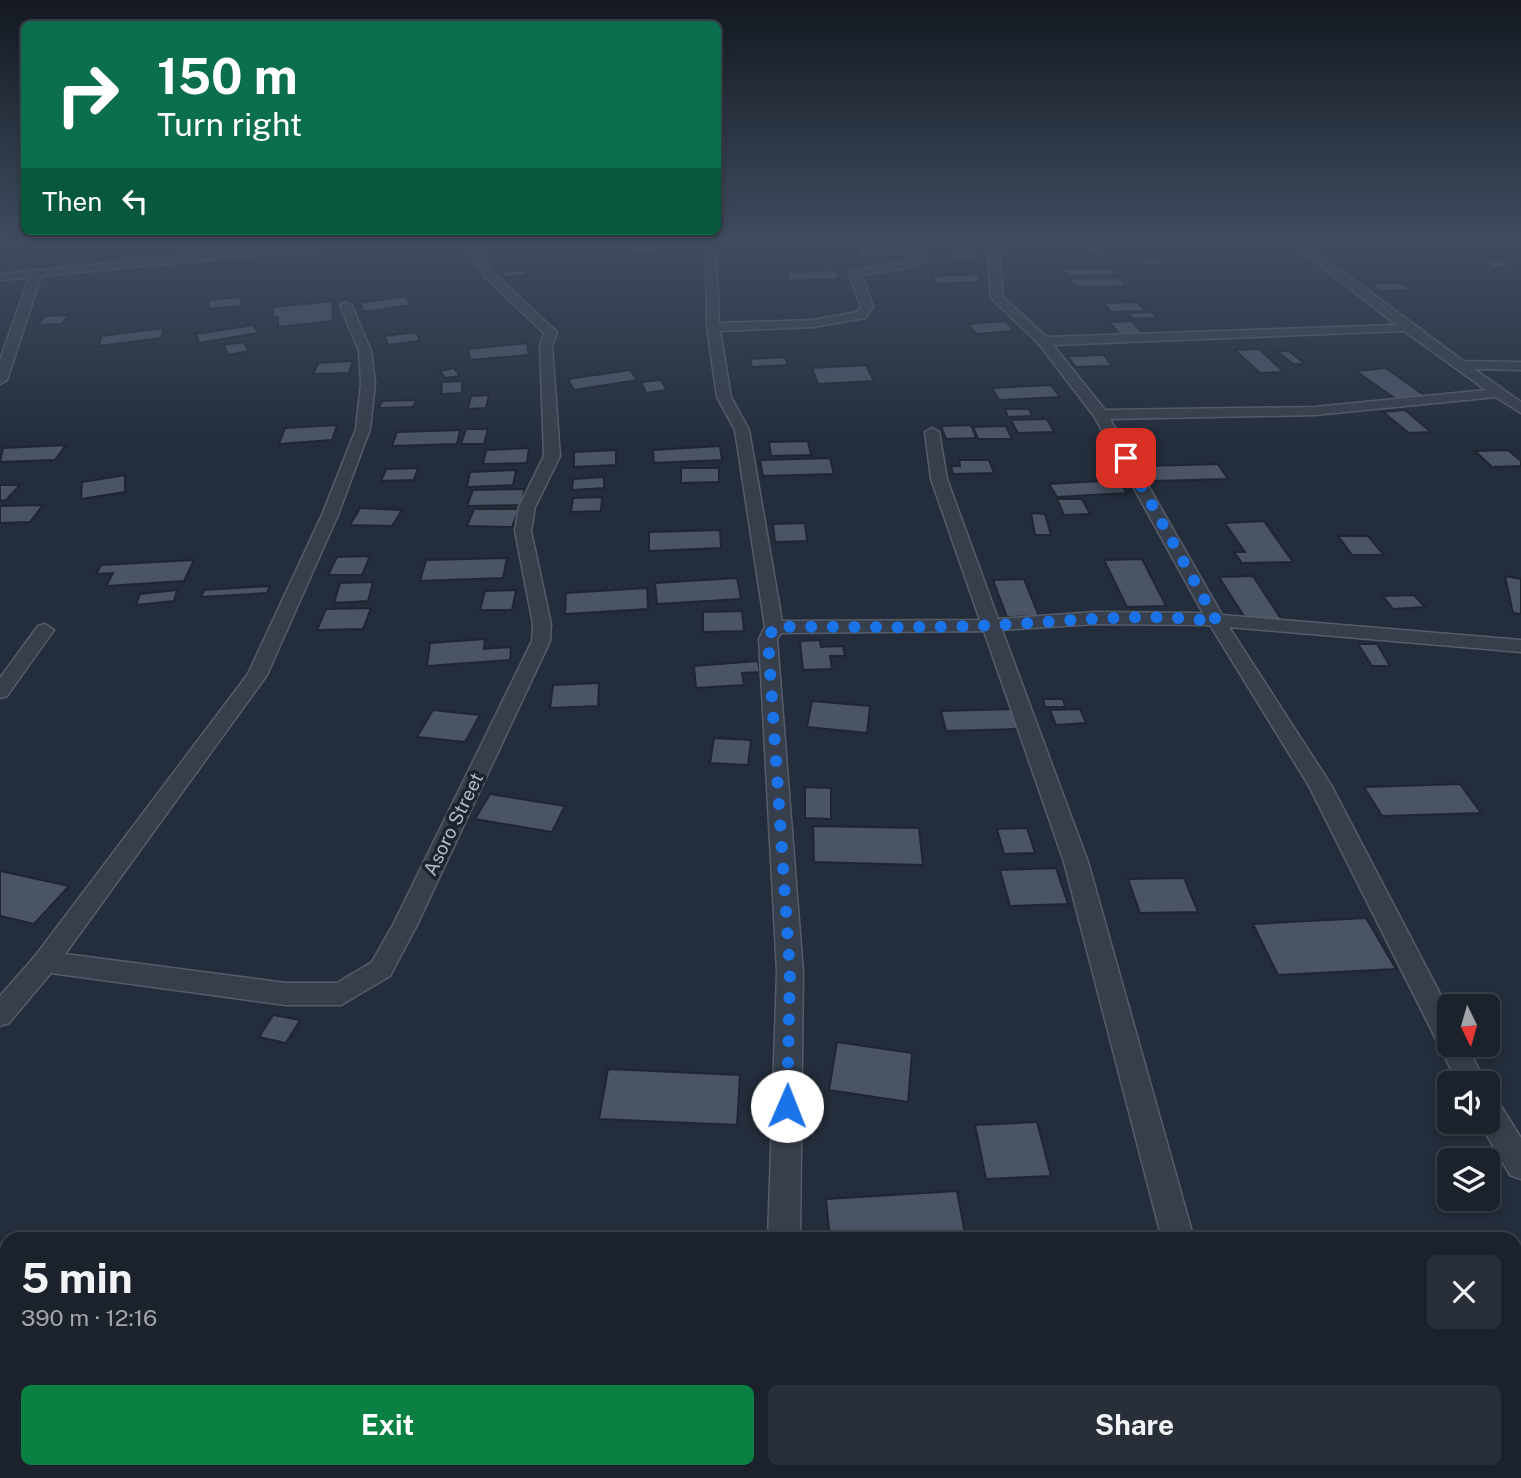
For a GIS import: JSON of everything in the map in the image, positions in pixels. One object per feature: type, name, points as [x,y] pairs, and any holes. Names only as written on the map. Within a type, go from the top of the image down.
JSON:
[{"type":"street","points":[[0,380],[24,308]]},
{"type":"street","points":[[0,1014],[45,962],[257,675],[330,515],[363,429],[368,383],[365,351],[347,308]]},
{"type":"street","name":"Asoro Street","points":[[45,962],[286,994],[341,994],[381,969],[405,925],[541,641],[542,624],[523,531],[527,507],[552,456],[546,346],[551,332],[524,308]]},
{"type":"street","points":[[712,308],[724,397],[742,430],[774,627],[768,639],[790,972],[784,1232]]},
{"type":"street","points":[[713,327],[850,319],[862,315],[866,308]]},
{"type":"street","points":[[1008,308],[1044,341],[1101,415],[1217,622],[1320,785],[1437,1014]]},
{"type":"street","points":[[1382,308],[1521,409]]},
{"type":"street","points":[[1044,341],[1396,329],[1406,326]]},
{"type":"street","points":[[1460,365],[1521,366]]},
{"type":"street","points":[[1101,415],[1138,412],[1315,411],[1499,393]]},
{"type":"street","points":[[932,432],[939,479],[1076,862],[1176,1232]]},
{"type":"street","points":[[774,627],[992,625],[1095,618],[1181,617],[1521,646]]},
{"type":"street","points":[[0,692],[45,630]]},
{"type":"street","points":[[1500,1130],[1521,1165]]},
{"type":"building","points":[[273,308],[332,308],[333,321],[278,327],[278,317],[273,317]]},
{"type":"building","points":[[362,308],[391,308],[364,312]]},
{"type":"building","points":[[1108,308],[1142,308],[1145,311],[1111,312]]},
{"type":"building","points":[[1152,312],[1157,318],[1133,319],[1128,313]]},
{"type":"building","points":[[69,315],[62,324],[37,325],[45,316]]},
{"type":"building","points":[[1006,321],[1014,331],[976,334],[968,324]]},
{"type":"building","points":[[1132,321],[1144,336],[1121,336],[1109,322]]},
{"type":"building","points":[[254,325],[258,333],[199,343],[196,334]]},
{"type":"building","points":[[163,328],[162,338],[99,346],[101,336]]},
{"type":"building","points":[[416,332],[420,341],[388,345],[385,336]]},
{"type":"building","points":[[244,342],[249,351],[228,355],[224,345]]},
{"type":"building","points":[[527,343],[529,355],[470,360],[468,349]]},
{"type":"building","points":[[1259,349],[1284,372],[1260,373],[1235,350]]},
{"type":"building","points":[[1277,351],[1289,351],[1305,364],[1293,364]]},
{"type":"building","points":[[1104,355],[1112,366],[1075,367],[1068,356]]},
{"type":"building","points":[[785,357],[788,365],[752,367],[750,359]]},
{"type":"building","points":[[353,361],[349,373],[313,374],[318,363]]},
{"type":"building","points":[[866,365],[874,381],[818,384],[812,368]]},
{"type":"building","points":[[454,368],[460,376],[445,378],[440,371]]},
{"type":"building","points":[[1386,368],[1428,398],[1397,400],[1356,371]]},
{"type":"building","points":[[630,370],[637,380],[574,390],[568,379]]},
{"type":"building","points":[[661,380],[667,390],[646,393],[641,382]]},
{"type":"building","points":[[462,381],[462,393],[441,394],[442,382]]},
{"type":"building","points":[[1051,385],[1060,397],[999,400],[992,388]]},
{"type":"building","points":[[489,395],[486,408],[468,409],[471,396]]},
{"type":"building","points":[[416,400],[413,407],[379,408],[382,401]]},
{"type":"building","points":[[1005,409],[1029,409],[1032,416],[1008,417]]},
{"type":"building","points":[[1405,410],[1431,432],[1409,433],[1383,412]]},
{"type":"building","points":[[1047,419],[1054,432],[1018,433],[1011,420]]},
{"type":"building","points":[[337,425],[332,440],[279,444],[285,428]]},
{"type":"building","points":[[971,425],[976,438],[946,439],[941,426]]},
{"type":"building","points":[[1006,426],[1012,439],[978,439],[973,427]]},
{"type":"building","points":[[466,429],[488,429],[484,444],[461,444]]},
{"type":"building","points":[[460,430],[457,444],[392,446],[397,432]]},
{"type":"building","points":[[808,441],[811,455],[771,456],[769,442]]},
{"type":"building","points":[[66,445],[55,460],[0,462],[3,448]]},
{"type":"building","points":[[720,446],[722,460],[654,463],[653,450]]},
{"type":"building","points":[[529,448],[527,463],[483,464],[486,450]]},
{"type":"building","points":[[616,450],[616,465],[574,467],[574,452]]},
{"type":"building","points":[[1508,450],[1521,461],[1521,466],[1492,467],[1475,451]]},
{"type":"building","points":[[830,458],[834,474],[763,476],[760,460]]},
{"type":"building","points":[[959,460],[989,460],[994,473],[953,474],[951,466],[960,466]]},
{"type":"building","points":[[1218,464],[1228,479],[1153,481],[1144,466]]},
{"type":"building","points":[[418,468],[414,480],[381,481],[386,469]]},
{"type":"building","points":[[681,468],[719,468],[719,482],[681,483]]},
{"type":"building","points":[[516,470],[513,485],[467,487],[470,472]]},
{"type":"building","points":[[125,475],[125,492],[81,499],[82,482]]},
{"type":"building","points":[[604,477],[604,488],[572,490],[573,479]]},
{"type":"building","points":[[1118,480],[1127,493],[1057,497],[1049,484]]},
{"type":"building","points":[[0,485],[20,485],[6,500],[0,501]]},
{"type":"building","points":[[525,489],[521,505],[467,506],[473,490]]},
{"type":"building","points":[[602,497],[601,511],[571,512],[573,498]]},
{"type":"building","points":[[1057,499],[1082,499],[1090,514],[1064,515]]},
{"type":"building","points":[[43,505],[30,522],[0,523],[0,506]]},
{"type":"building","points":[[360,508],[402,510],[392,526],[350,525]]},
{"type":"building","points":[[474,509],[519,509],[512,527],[467,526]]},
{"type":"building","points":[[1031,513],[1045,514],[1051,535],[1035,535]]},
{"type":"building","points":[[1264,521],[1293,562],[1242,563],[1234,552],[1245,552],[1225,523]]},
{"type":"building","points":[[805,523],[807,541],[775,542],[773,524]]},
{"type":"building","points":[[720,530],[721,548],[649,551],[649,532]]},
{"type":"building","points":[[1338,536],[1368,536],[1384,555],[1352,555]]},
{"type":"building","points":[[370,556],[362,575],[328,575],[337,557]]},
{"type":"building","points":[[507,558],[503,578],[420,581],[426,560]]},
{"type":"building","points":[[1142,559],[1166,606],[1127,607],[1104,560]]},
{"type":"building","points":[[194,560],[184,581],[106,586],[113,573],[96,574],[101,565]]},
{"type":"building","points":[[1253,576],[1282,620],[1247,621],[1219,577]]},
{"type":"building","points":[[1505,576],[1521,579],[1521,614],[1513,613]]},
{"type":"building","points":[[737,578],[741,599],[657,604],[655,583]]},
{"type":"building","points":[[1024,579],[1039,616],[1007,617],[993,580]]},
{"type":"building","points":[[373,582],[368,601],[334,603],[340,583]]},
{"type":"building","points":[[270,586],[267,593],[201,597],[204,590]]},
{"type":"building","points":[[647,588],[648,609],[565,614],[566,593]]},
{"type":"building","points":[[177,590],[174,601],[136,605],[140,594]]},
{"type":"building","points":[[516,590],[512,610],[480,610],[485,591]]},
{"type":"building","points":[[1414,595],[1425,607],[1393,609],[1383,596]]},
{"type":"building","points":[[371,608],[363,629],[317,630],[326,609]]},
{"type":"building","points":[[742,611],[744,631],[703,632],[703,612]]},
{"type":"building","points":[[485,639],[484,649],[511,647],[510,660],[427,666],[430,643]]},
{"type":"building","points":[[820,640],[821,647],[843,646],[845,656],[830,656],[832,669],[803,670],[800,641]]},
{"type":"building","points":[[1358,644],[1377,644],[1390,666],[1372,666]]},
{"type":"building","points":[[758,661],[760,672],[742,673],[744,685],[696,688],[694,666]]},
{"type":"building","points":[[599,683],[598,706],[550,708],[553,685]]},
{"type":"building","points":[[1043,699],[1063,699],[1065,707],[1045,707]]},
{"type":"building","points":[[812,701],[870,706],[867,733],[807,727]]},
{"type":"building","points":[[1013,709],[1019,729],[946,731],[941,711]]},
{"type":"building","points":[[1080,709],[1086,723],[1056,725],[1050,710]]},
{"type":"building","points":[[433,710],[480,715],[465,742],[417,737]]},
{"type":"building","points":[[714,738],[751,740],[748,765],[710,763]]},
{"type":"building","points":[[1460,784],[1481,813],[1382,816],[1364,787]]},
{"type":"building","points":[[805,787],[831,788],[831,819],[805,818]]},
{"type":"building","points":[[490,794],[565,806],[552,832],[475,819]]},
{"type":"building","points":[[813,826],[919,828],[923,865],[814,862]]},
{"type":"building","points":[[1027,828],[1035,853],[1004,854],[997,829]]},
{"type":"building","points":[[1056,868],[1068,904],[1010,906],[1000,870]]},
{"type":"building","points":[[0,871],[69,886],[34,924],[0,916]]},
{"type":"building","points":[[1184,878],[1198,912],[1140,913],[1128,879]]},
{"type":"building","points":[[1366,918],[1396,969],[1278,975],[1253,924]]},
{"type":"building","points":[[273,1015],[300,1020],[286,1043],[259,1037]]},
{"type":"building","points":[[837,1042],[912,1053],[908,1102],[829,1090]]},
{"type":"building","points":[[608,1069],[740,1075],[737,1125],[599,1119]]},
{"type":"building","points":[[1037,1122],[1051,1176],[986,1179],[975,1125]]},
{"type":"building","points":[[957,1191],[965,1232],[829,1232],[826,1199]]},
{"type":"route","points":[[787,1106],[790,972],[768,639],[774,627],[992,625],[1159,617],[1217,622],[1126,458]]}]
